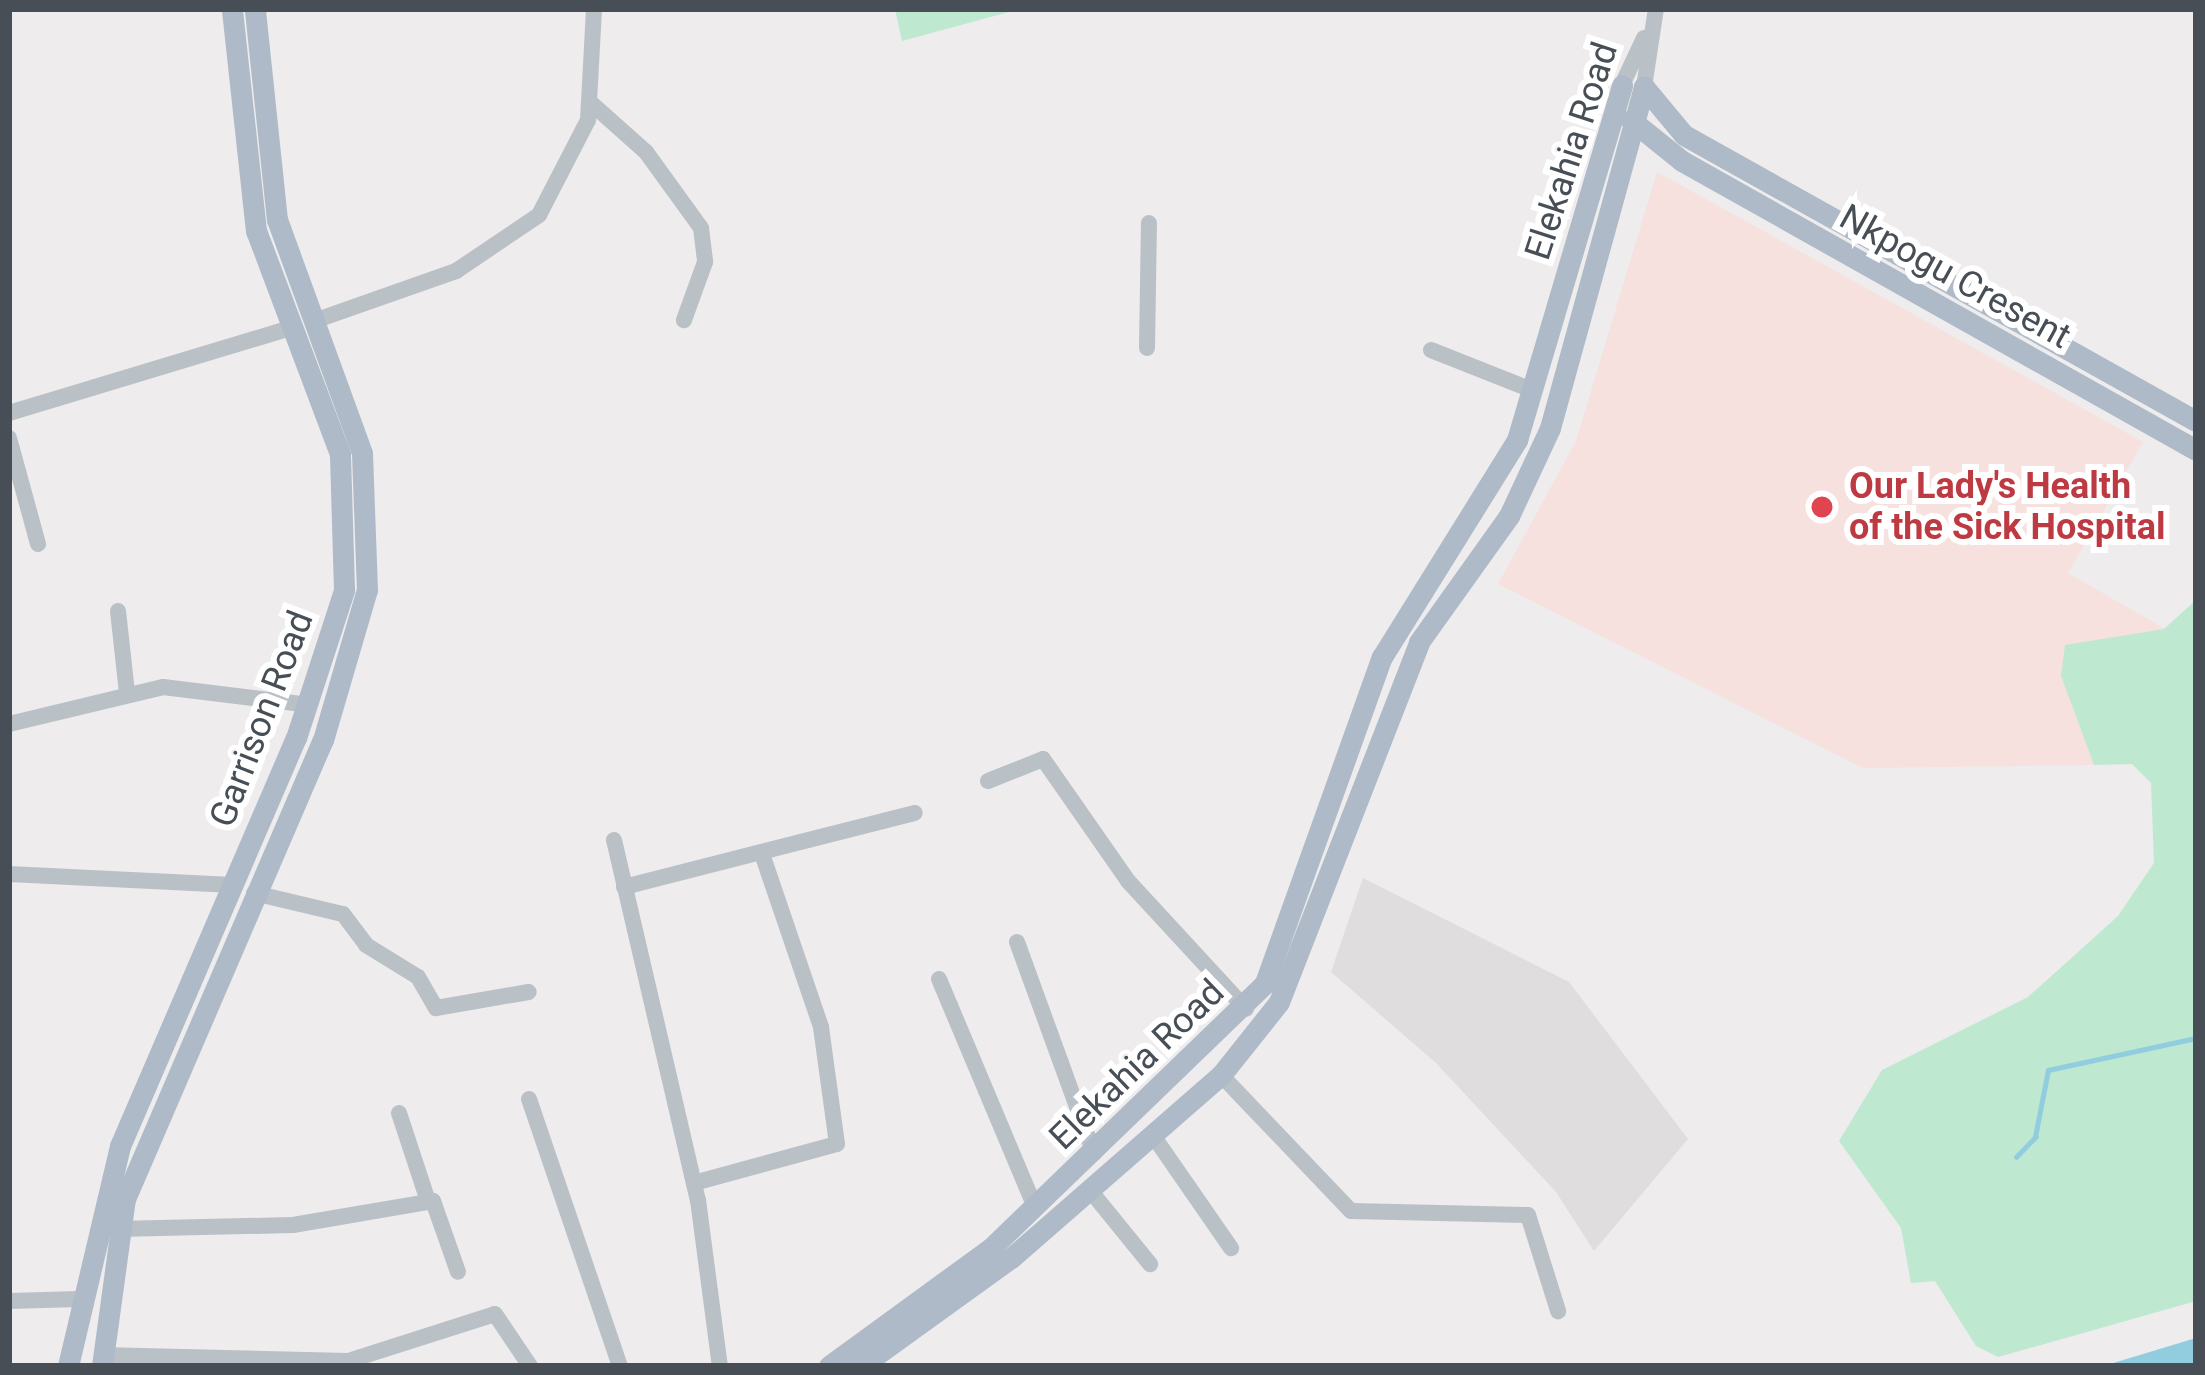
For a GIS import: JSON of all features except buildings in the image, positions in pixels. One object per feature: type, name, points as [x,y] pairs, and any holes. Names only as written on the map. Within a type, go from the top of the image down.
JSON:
[{"type":"main road","name":"Garrison Road","points":[[102,1361],[117,1229],[310,705],[344,590],[348,520],[330,418],[290,328],[249,199],[232,9]]},
{"type":"main road","name":"Garrison Road","points":[[68,1366],[79,1299],[120,1146],[338,703],[367,590],[362,452],[268,182],[255,9]]},
{"type":"main road","name":"Elekahia Road","points":[[861,1366],[1089,1189],[1221,1076],[1300,964],[1419,642],[1530,476],[1624,174],[1636,126],[1633,86]]},
{"type":"main road","name":"Elekahia Road","points":[[829,1366],[1036,1207],[1246,1009],[1283,951],[1382,657],[1488,497],[1532,390],[1604,144],[1633,86]]},
{"type":"main road","name":"Nkpogu Cresent","points":[[1633,86],[1684,135],[2196,421]]},
{"type":"main road","name":"Nkpogu Cresent","points":[[1636,126],[1684,135]]},
{"type":"main road","name":"Nkpogu Cresent","points":[[1636,126],[1682,161],[2196,450]]},
{"type":"main road","points":[[1604,144],[1636,126]]},
{"type":"main road","points":[[1624,174],[1648,158],[1682,161]]},
{"type":"street","points":[[314,321],[456,271],[525,228],[572,163],[591,103],[594,9]]},
{"type":"street","name":"Elekahia Road","points":[[1633,86],[1654,15]]},
{"type":"street","points":[[591,103],[646,152],[700,228],[705,262],[684,320]]},
{"type":"street","points":[[1147,348],[1149,223]]},
{"type":"street","points":[[9,413],[290,328]]},
{"type":"street","points":[[1432,350],[1532,390]]},
{"type":"street","points":[[9,438],[38,544]]},
{"type":"street","points":[[118,611],[127,693]]},
{"type":"street","points":[[9,724],[127,693],[310,705]]},
{"type":"street","points":[[988,781],[1043,759],[1128,881],[1246,1009]]},
{"type":"street","points":[[625,887],[915,813]]},
{"type":"street","points":[[614,840],[694,1184],[720,1366]]},
{"type":"street","points":[[694,1184],[837,1144],[821,1028],[762,854]]},
{"type":"street","points":[[9,874],[244,889],[344,914],[366,945],[418,977],[436,1008],[529,992]]},
{"type":"street","points":[[1017,942],[1094,1153]]},
{"type":"street","points":[[939,979],[1036,1207]]},
{"type":"street","points":[[1221,1076],[1352,1211],[1528,1215],[1558,1311]]},
{"type":"street","points":[[529,1099],[620,1366]]},
{"type":"street","points":[[399,1113],[458,1272]]},
{"type":"street","points":[[1152,1134],[1231,1248]]},
{"type":"street","points":[[1089,1189],[1150,1264]]},
{"type":"street","points":[[117,1229],[293,1225],[428,1201]]},
{"type":"street","points":[[9,1300],[79,1299]]},
{"type":"street","points":[[102,1361],[348,1361],[495,1314],[530,1366]]},
{"type":"shaded area","name":"Our Lady's Health of the Sick Hospital","points":[[1657,172],[2143,442],[2068,573],[2165,629],[2061,676],[2094,765],[1863,768],[1498,584],[1576,441]]},
{"type":"shaded area","points":[[1363,878],[1569,982],[1688,1139],[1594,1251],[1556,1192],[1436,1063],[1331,972]]},
{"type":"green space","points":[[895,9],[1020,9],[902,41]]},
{"type":"green space","points":[[2196,600],[2196,1301],[1998,1357],[1976,1346],[1935,1281],[1911,1283],[1901,1228],[1839,1141],[1882,1070],[2028,997],[2118,916],[2154,863],[2151,783],[2132,764],[2094,765],[2061,676],[2065,645],[2164,629]]},
{"type":"water","points":[[2196,1338],[2196,1366],[2101,1366],[2110,1364]]},
{"type":"waterway","points":[[2016,1157],[2035,1137],[2048,1070],[2196,1038]]},
{"type":"place","name":"Our Lady's Health of the Sick Hospital","points":[[1822,507]]}]
